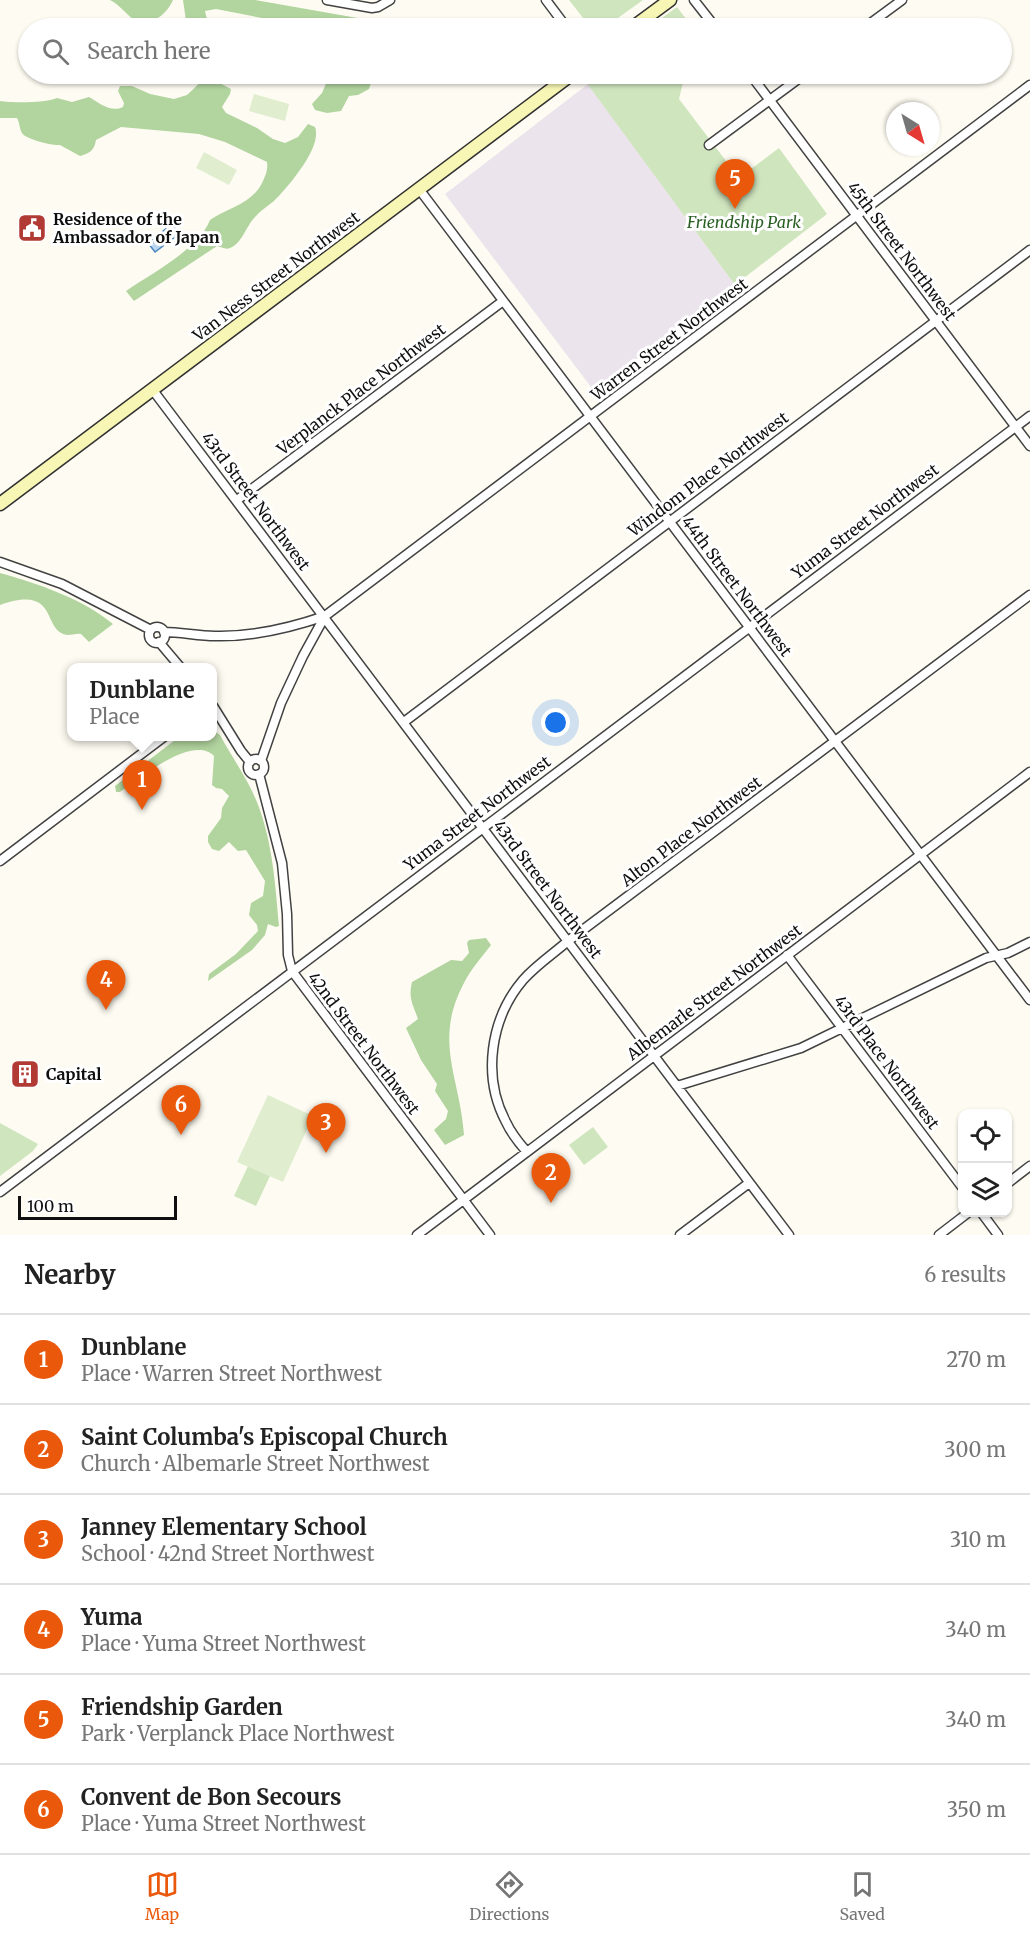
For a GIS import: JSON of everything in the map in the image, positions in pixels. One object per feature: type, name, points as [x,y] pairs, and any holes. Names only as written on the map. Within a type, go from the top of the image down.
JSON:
[{"type":"street","points":[[327,0],[372,8],[390,0]]},
{"type":"street","points":[[546,0],[560,18]]},
{"type":"street","points":[[646,18],[670,0]]},
{"type":"street","points":[[694,0],[708,18]]},
{"type":"street","points":[[878,18],[902,0]]},
{"type":"street","name":"Van Ness Street Northwest","points":[[0,504],[559,84]]},
{"type":"street","name":"45th Street Northwest","points":[[758,84],[1030,446]]},
{"type":"street","points":[[709,146],[792,84]]},
{"type":"street","name":"Warren Street Northwest","points":[[164,633],[240,635],[302,623],[325,616],[1030,85]]},
{"type":"street","name":"44th Street Northwest","points":[[419,189],[1030,1000]]},
{"type":"street","name":"Windom Place Northwest","points":[[404,722],[1030,250]]},
{"type":"street","name":"Verplanck Place Northwest","points":[[237,500],[503,301]]},
{"type":"street","name":"43rd Street Northwest","points":[[152,389],[789,1235]]},
{"type":"street","name":"Yuma Street Northwest","points":[[0,1192],[1030,416]]},
{"type":"street","points":[[0,562],[62,584],[151,630],[159,628],[165,637],[159,642]]},
{"type":"street","name":"Alton Place Northwest","points":[[527,1152],[505,1121],[495,1094],[492,1067],[494,1040],[505,1008],[517,988],[532,970],[1030,595]]},
{"type":"street","name":"Warren Street Northwest","points":[[261,761],[285,694],[325,616]]},
{"type":"street","points":[[151,630],[151,639],[159,642],[177,663]]},
{"type":"street","name":"42nd Street Northwest","points":[[217,712],[250,762],[251,772],[259,774]]},
{"type":"street","points":[[0,861],[158,741]]},
{"type":"street","points":[[250,762],[254,759],[261,761]]},
{"type":"street","name":"42nd Street Northwest","points":[[259,774],[264,768],[261,761]]},
{"type":"street","name":"Albemarle Street Northwest","points":[[417,1235],[1030,772]]},
{"type":"street","name":"42nd Street Northwest","points":[[259,774],[283,871],[288,955],[292,971],[490,1235]]},
{"type":"street","points":[[677,1086],[793,1051],[986,958],[1008,953],[1030,942]]},
{"type":"street","name":"43rd Place Northwest","points":[[788,955],[958,1180]]},
{"type":"street","points":[[1012,1180],[1030,1166]]},
{"type":"street","points":[[680,1235],[750,1183]]},
{"type":"street","points":[[939,1235],[962,1217]]},
{"type":"street","points":[[985,1217],[998,1235]]},
{"type":"shaded area","points":[[588,84],[735,285],[594,391],[445,194]]},
{"type":"green space","points":[[110,0],[173,0],[167,10],[157,18],[132,18]]},
{"type":"green space","points":[[183,0],[255,0],[358,18],[262,18],[216,9],[205,11],[207,18],[186,18]]},
{"type":"green space","points":[[569,0],[643,0],[618,18],[583,18]]},
{"type":"green space","points":[[677,7],[685,18],[662,18]]},
{"type":"green space","points":[[199,84],[222,84],[231,89],[222,107],[226,113],[257,128],[273,139],[285,143],[298,137],[308,124],[315,127],[314,145],[295,177],[274,201],[260,212],[234,246],[227,249],[217,246],[134,301],[126,291],[196,241],[210,220],[247,200],[259,189],[267,170],[267,162],[225,142],[199,134],[121,127],[96,140],[91,151],[80,156],[60,145],[28,138],[21,131],[17,118],[0,118],[0,101],[29,102],[57,98],[72,102],[89,97],[105,106],[119,109],[124,103],[118,91],[120,86],[132,86],[150,94],[174,99],[187,95]]},
{"type":"green space","points":[[326,84],[371,84],[369,89],[358,95],[349,96],[341,111],[327,113],[315,110],[312,104],[322,93]]},
{"type":"green space","name":"Friendship Park","points":[[587,84],[683,84],[679,99],[739,178],[779,148],[827,214],[735,285]]},
{"type":"green space","points":[[254,94],[289,104],[285,121],[249,111]]},
{"type":"green space","points":[[204,152],[237,170],[229,185],[196,168]]},
{"type":"green space","points":[[0,573],[73,599],[113,624],[89,642],[81,634],[67,635],[59,632],[41,604],[32,600],[19,600],[0,605]]},
{"type":"green space","points":[[217,733],[259,807],[272,857],[279,926],[268,924],[265,935],[252,950],[208,981],[209,974],[236,954],[258,931],[257,925],[249,915],[251,903],[263,896],[265,881],[246,850],[238,851],[229,842],[219,851],[212,849],[208,842],[208,836],[221,818],[222,808],[229,796],[222,789],[212,785],[214,756],[205,751],[180,754],[152,769],[120,792],[116,792],[115,786],[174,741],[217,741]]},
{"type":"green space","points":[[486,938],[491,945],[464,983],[450,1023],[451,1059],[464,1135],[445,1145],[434,1130],[446,1119],[448,1111],[435,1091],[437,1084],[421,1060],[406,1028],[418,1019],[411,997],[412,982],[451,960],[462,961],[469,953],[467,943],[469,940]]},
{"type":"green space","points":[[268,1095],[313,1116],[283,1182],[237,1162]]},
{"type":"green space","points":[[0,1123],[38,1144],[33,1151],[0,1176]]},
{"type":"green space","points":[[593,1127],[608,1147],[584,1165],[569,1145]]},
{"type":"green space","points":[[248,1166],[270,1176],[256,1206],[234,1196]]},
{"type":"water","points":[[172,224],[179,234],[155,252],[148,243]]},
{"type":"place","name":"Friendship Garden","points":[[735,209]]},
{"type":"place","name":"Residence of the Ambassador of Japan","points":[[32,228]]},
{"type":"place","name":"Dunblane","points":[[142,810]]},
{"type":"place","name":"Yuma","points":[[106,1010]]},
{"type":"place","name":"Capital","points":[[25,1074]]},
{"type":"place","name":"Convent de Bon Secours","points":[[181,1135]]},
{"type":"place","name":"Janney Elementary School","points":[[326,1153]]},
{"type":"place","name":"Saint Columba's Episcopal Church","points":[[551,1203]]}]
